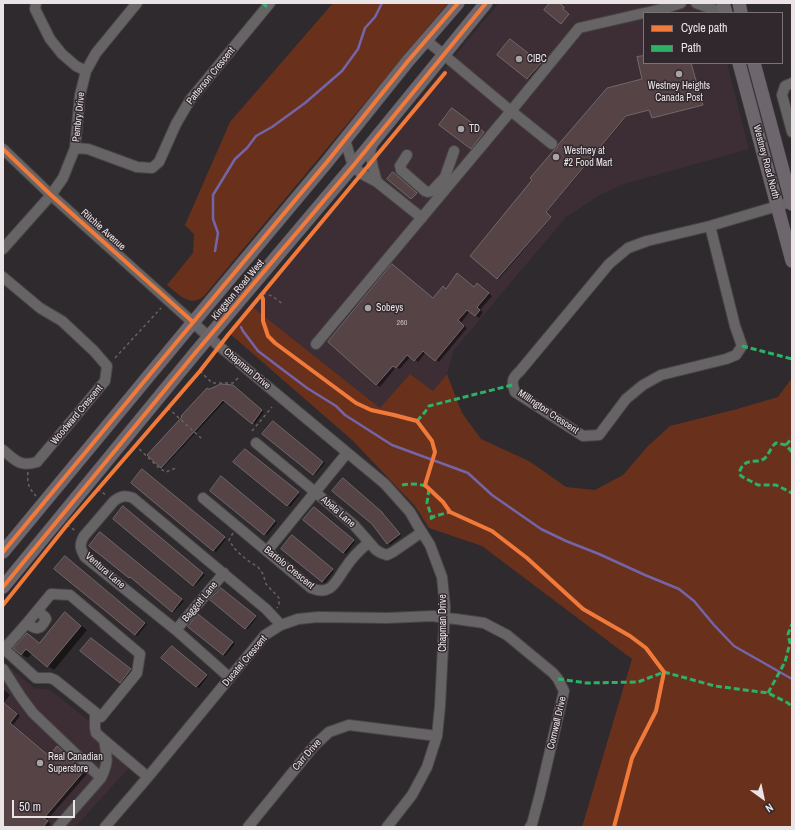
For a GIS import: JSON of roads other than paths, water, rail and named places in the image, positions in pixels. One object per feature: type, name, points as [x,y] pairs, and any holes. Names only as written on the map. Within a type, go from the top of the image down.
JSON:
[{"type":"main road","name":"Kingston Road West","points":[[3,552],[458,3]]},
{"type":"main road","name":"Kingston Road West","points":[[3,588],[209,337],[374,141],[486,3]]},
{"type":"main road","name":"Westney Road North","points":[[739,64],[792,261]]},
{"type":"main road","name":"Westney Road North","points":[[754,64],[792,203]]},
{"type":"main road","points":[[758,135],[772,131]]},
{"type":"street","points":[[36,3],[35,9],[50,39],[67,58],[76,66],[86,71]]},
{"type":"street","name":"Pembry Drive","points":[[3,249],[51,195],[64,178],[75,148],[80,95],[86,71],[96,53],[137,3]]},
{"type":"street","name":"Patterson Crescent","points":[[75,148],[88,149],[137,167],[152,168],[159,162],[176,124],[190,100],[270,3]]},
{"type":"street","points":[[648,12],[681,3]]},
{"type":"street","points":[[696,3],[718,12]]},
{"type":"street","points":[[316,344],[579,28],[643,13]]},
{"type":"street","points":[[426,40],[552,144]]},
{"type":"street","points":[[792,83],[785,86],[782,95],[792,132]]},
{"type":"street","points":[[344,140],[353,166],[362,174],[377,182],[422,218]]},
{"type":"street","points":[[374,141],[370,152],[372,168],[377,182]]},
{"type":"street","name":"Ritchie Avenue","points":[[3,149],[51,195],[209,337]]},
{"type":"street","points":[[407,155],[400,166],[401,170],[425,191],[432,192],[445,177],[454,151]]},
{"type":"street","name":"Millington Crescent","points":[[710,226],[742,346],[736,355],[726,359],[661,375],[643,384],[626,399],[599,435],[584,436],[515,392],[512,385],[514,376],[520,371],[609,264],[628,248],[647,241],[710,226],[792,203]]},
{"type":"street","name":"Woodward Crescent","points":[[3,277],[40,308],[62,321],[94,350],[107,366],[105,381],[37,462],[22,464],[13,459],[3,450]]},
{"type":"street","name":"Chapman Drive","points":[[209,337],[392,491],[410,512],[430,545],[442,577],[446,607],[437,736],[427,767],[412,795],[387,827]]},
{"type":"street","name":"Abela Lane","points":[[256,444],[354,525],[376,550],[381,553],[386,555],[393,552],[422,532]]},
{"type":"street","points":[[267,551],[347,453]]},
{"type":"street","name":"Ventura Lane","points":[[230,678],[176,630],[85,557],[81,548],[81,542],[84,536],[114,501],[126,496],[133,498],[224,573],[271,609],[281,625]]},
{"type":"street","name":"Bartolo Crescent","points":[[203,498],[311,588],[320,591],[327,590],[339,580],[346,566],[369,542]]},
{"type":"street","name":"Baggott Lane","points":[[176,630],[224,573]]},
{"type":"street","points":[[51,594],[70,595],[140,654],[137,673],[101,717],[95,712],[55,680],[50,678],[36,678],[3,648],[27,623],[36,629],[40,628],[46,619],[38,611],[51,594]]},
{"type":"street","name":"Ducatel Crescent","points":[[105,827],[265,635],[281,625],[298,619],[318,617],[387,618],[434,616],[445,618]]},
{"type":"street","name":"Cornwall Drive","points":[[445,618],[484,623],[507,635],[553,673],[564,691],[540,794],[530,827]]},
{"type":"street","points":[[3,669],[33,713],[101,778]]},
{"type":"street","points":[[95,712],[96,733],[148,777]]},
{"type":"street","name":"Carr Drive","points":[[248,827],[314,746],[329,732],[349,725],[437,736]]},
{"type":"street","points":[[58,827],[101,778],[107,764],[104,740]]},
{"type":"waterway","points":[[215,251],[218,233],[213,219],[213,195],[235,159],[247,148],[256,136],[272,127],[305,103],[342,71],[358,49],[365,28],[375,17],[382,3]]},
{"type":"waterway","points":[[241,327],[258,351],[307,388],[336,406],[345,415],[392,445],[468,473],[492,495],[541,529],[679,589],[694,601],[734,646],[792,679]]},
{"type":"place","name":"CIBC","points":[[519,59]]},
{"type":"place","name":"Westney Heights Canada Post","points":[[679,74]]},
{"type":"place","name":"TD","points":[[461,129]]},
{"type":"place","name":"Westney at #2 Food Mart","points":[[556,157]]},
{"type":"place","name":"Sobeys","points":[[368,308]]},
{"type":"place","name":"Real Canadian Superstore","points":[[40,763]]}]
